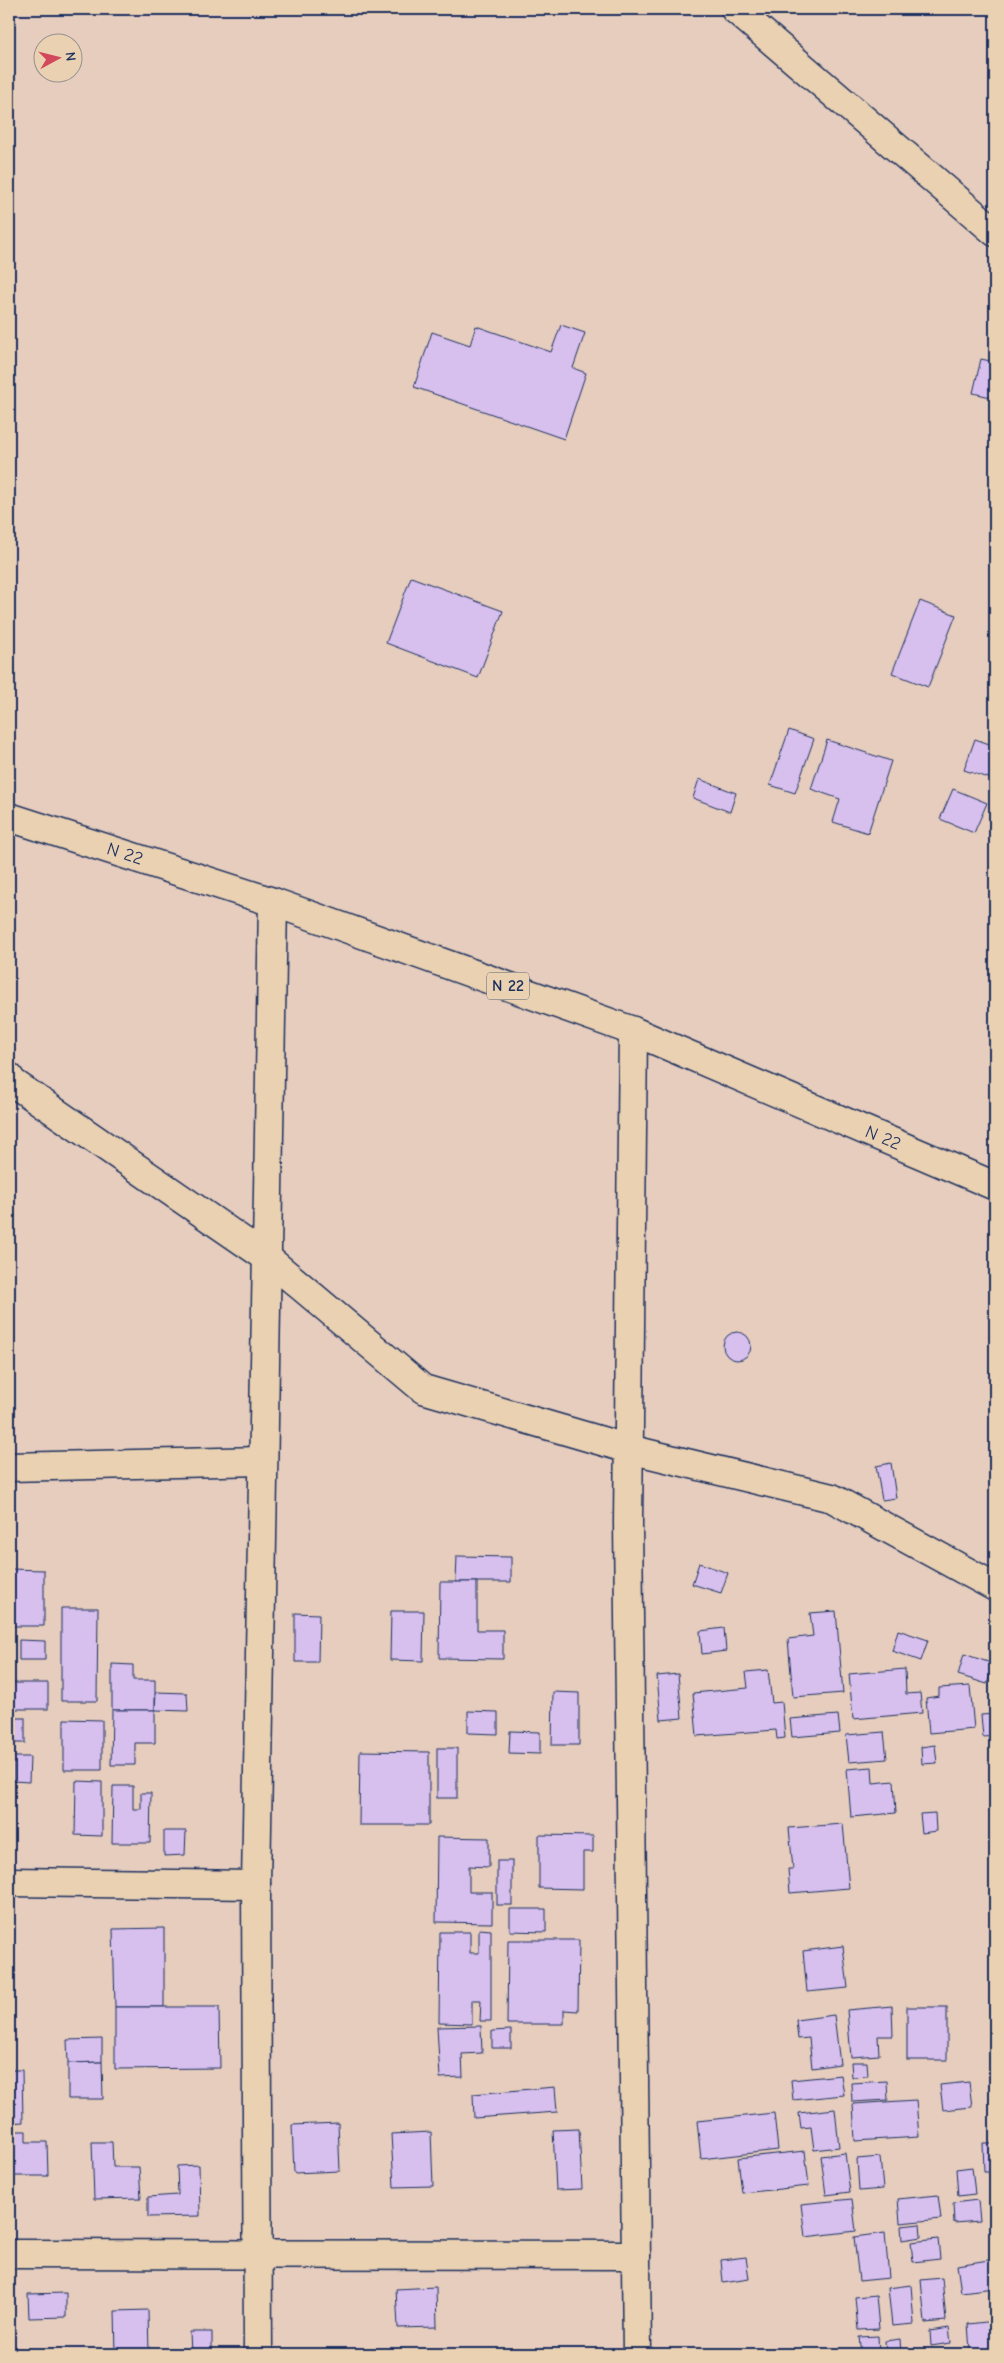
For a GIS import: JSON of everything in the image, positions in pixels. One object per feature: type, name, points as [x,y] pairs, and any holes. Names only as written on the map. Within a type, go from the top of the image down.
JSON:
[{"type":"street","points":[[735,9],[995,232]]},
{"type":"street","name":"N 22","points":[[9,817],[273,902],[633,1031],[995,1186]]},
{"type":"street","points":[[258,2354],[256,1885],[273,902]]},
{"type":"street","points":[[633,1031],[629,1448],[637,2354]]},
{"type":"street","points":[[9,1077],[12,1082],[266,1257],[423,1389],[629,1448],[832,1498],[995,1587]]},
{"type":"street","points":[[9,1467],[262,1461]]},
{"type":"street","points":[[9,1882],[256,1885]]},
{"type":"street","points":[[9,2254],[636,2255]]},
{"type":"building","points":[[561,325],[585,333],[573,368],[586,373],[564,439],[414,387],[432,332],[470,345],[476,326],[551,352]]},
{"type":"building","points":[[981,359],[995,362],[995,398],[973,393]]},
{"type":"building","points":[[411,577],[503,611],[478,678],[386,643]]},
{"type":"building","points":[[920,601],[956,615],[928,687],[892,673]]},
{"type":"building","points":[[789,730],[814,739],[795,793],[770,785]]},
{"type":"building","points":[[975,739],[995,746],[995,780],[964,770]]},
{"type":"building","points":[[827,740],[891,761],[868,833],[833,822],[840,799],[811,789]]},
{"type":"building","points":[[699,779],[736,793],[730,812],[693,798]]},
{"type":"building","points":[[953,789],[987,803],[974,833],[940,819]]},
{"type":"building","points":[[737,1332],[747,1336],[751,1346],[747,1356],[737,1360],[727,1356],[723,1346],[727,1336]]},
{"type":"building","points":[[891,1463],[896,1498],[882,1500],[876,1466]]},
{"type":"building","points":[[457,1556],[511,1557],[511,1582],[456,1582]]},
{"type":"building","points":[[699,1563],[728,1573],[721,1593],[692,1584]]},
{"type":"building","points":[[9,1569],[44,1570],[44,1626],[9,1626]]},
{"type":"building","points":[[440,1582],[477,1582],[477,1630],[503,1630],[503,1659],[439,1658]]},
{"type":"building","points":[[61,1608],[98,1608],[97,1701],[61,1701]]},
{"type":"building","points":[[391,1611],[424,1611],[423,1661],[390,1660]]},
{"type":"building","points":[[836,1611],[843,1693],[793,1697],[788,1639],[813,1636],[810,1613]]},
{"type":"building","points":[[295,1613],[319,1614],[318,1662],[295,1662]]},
{"type":"building","points":[[724,1628],[726,1651],[702,1654],[700,1631]]},
{"type":"building","points":[[898,1630],[928,1640],[921,1661],[892,1651]]},
{"type":"building","points":[[19,1640],[45,1641],[45,1660],[19,1660]]},
{"type":"building","points":[[964,1654],[994,1664],[987,1684],[958,1675]]},
{"type":"building","points":[[112,1664],[133,1665],[133,1680],[155,1680],[155,1710],[112,1710]]},
{"type":"building","points":[[905,1669],[906,1694],[920,1693],[922,1713],[853,1719],[849,1674]]},
{"type":"building","points":[[768,1670],[772,1703],[782,1702],[785,1738],[777,1739],[776,1730],[697,1736],[693,1693],[748,1688],[746,1672]]},
{"type":"building","points":[[678,1674],[682,1718],[661,1720],[657,1676]]},
{"type":"building","points":[[9,1683],[48,1683],[48,1709],[9,1709]]},
{"type":"building","points":[[970,1686],[974,1729],[929,1733],[926,1698],[939,1696],[939,1688]]},
{"type":"building","points":[[156,1692],[187,1693],[188,1711],[155,1710]]},
{"type":"building","points":[[553,1692],[579,1693],[579,1745],[552,1745]]},
{"type":"building","points":[[112,1710],[155,1710],[155,1743],[135,1743],[135,1765],[111,1765]]},
{"type":"building","points":[[468,1711],[498,1712],[498,1734],[468,1733]]},
{"type":"building","points":[[995,1714],[995,1736],[983,1737],[981,1715]]},
{"type":"building","points":[[838,1715],[840,1733],[792,1737],[790,1719]]},
{"type":"building","points":[[9,1718],[25,1718],[25,1743],[9,1743]]},
{"type":"building","points":[[64,1719],[102,1720],[102,1770],[64,1770]]},
{"type":"building","points":[[510,1731],[540,1732],[540,1754],[509,1753]]},
{"type":"building","points":[[884,1732],[887,1759],[849,1762],[846,1735]]},
{"type":"building","points":[[935,1745],[937,1763],[922,1764],[921,1747]]},
{"type":"building","points":[[437,1748],[457,1748],[457,1798],[437,1798]]},
{"type":"building","points":[[360,1751],[429,1752],[429,1825],[359,1825]]},
{"type":"building","points":[[13,1757],[30,1757],[29,1782],[13,1781]]},
{"type":"building","points":[[872,1767],[873,1783],[894,1781],[896,1813],[851,1817],[847,1769]]},
{"type":"building","points":[[76,1781],[102,1782],[102,1836],[75,1835]]},
{"type":"building","points":[[113,1786],[133,1786],[133,1809],[141,1809],[141,1793],[151,1793],[150,1843],[112,1843]]},
{"type":"building","points":[[935,1813],[936,1831],[922,1833],[920,1814]]},
{"type":"building","points":[[843,1824],[849,1888],[790,1893],[788,1869],[793,1869],[789,1828]]},
{"type":"building","points":[[164,1831],[186,1831],[185,1855],[164,1856]]},
{"type":"building","points":[[539,1835],[593,1836],[593,1852],[583,1852],[583,1889],[539,1888]]},
{"type":"building","points":[[437,1837],[489,1838],[489,1867],[469,1866],[469,1892],[492,1892],[492,1923],[436,1922]]},
{"type":"building","points":[[497,1861],[512,1861],[512,1905],[497,1905]]},
{"type":"building","points":[[510,1909],[546,1909],[546,1932],[510,1931]]},
{"type":"building","points":[[164,1928],[164,2007],[115,2007],[113,1929]]},
{"type":"building","points":[[479,1929],[491,1930],[491,2021],[480,2021],[481,2000],[472,2000],[472,2024],[439,2023],[440,1932],[470,1932],[470,1953],[479,1953]]},
{"type":"building","points":[[508,1940],[579,1940],[578,2011],[564,2010],[564,2024],[507,2024]]},
{"type":"building","points":[[843,1946],[848,1988],[807,1992],[803,1951]]},
{"type":"building","points":[[892,2006],[893,2036],[878,2036],[879,2055],[851,2057],[847,2010]]},
{"type":"building","points":[[115,2007],[219,2007],[220,2068],[115,2069]]},
{"type":"building","points":[[907,2007],[947,2007],[947,2060],[907,2060]]},
{"type":"building","points":[[834,2015],[840,2064],[812,2068],[809,2038],[798,2039],[796,2020]]},
{"type":"building","points":[[481,2026],[482,2053],[462,2054],[463,2077],[440,2078],[437,2027]]},
{"type":"building","points":[[511,2030],[511,2048],[492,2048],[492,2031]]},
{"type":"building","points":[[102,2039],[102,2062],[68,2063],[67,2040]]},
{"type":"building","points":[[995,2050],[995,2084],[993,2051]]},
{"type":"building","points":[[102,2062],[103,2099],[68,2099],[68,2063]]},
{"type":"building","points":[[851,2062],[867,2062],[868,2076],[852,2077]]},
{"type":"building","points":[[9,2070],[22,2070],[23,2122],[9,2123]]},
{"type":"building","points":[[841,2075],[844,2095],[793,2100],[791,2080]]},
{"type":"building","points":[[887,2081],[888,2100],[852,2102],[851,2083]]},
{"type":"building","points":[[969,2082],[972,2107],[943,2110],[940,2085]]},
{"type":"building","points":[[555,2087],[557,2112],[474,2118],[473,2094]]},
{"type":"building","points":[[916,2100],[919,2137],[855,2141],[853,2104]]},
{"type":"building","points":[[835,2109],[839,2147],[814,2150],[811,2127],[801,2128],[799,2113]]},
{"type":"building","points":[[774,2113],[778,2150],[701,2159],[697,2121]]},
{"type":"building","points":[[338,2123],[340,2171],[294,2173],[292,2125]]},
{"type":"building","points":[[579,2129],[582,2189],[556,2190],[553,2130]]},
{"type":"building","points":[[9,2131],[26,2131],[26,2142],[47,2142],[48,2176],[9,2176]]},
{"type":"building","points":[[431,2132],[433,2186],[394,2187],[391,2134]]},
{"type":"building","points":[[92,2142],[112,2142],[113,2167],[139,2167],[141,2198],[94,2199]]},
{"type":"building","points":[[983,2143],[995,2143],[995,2172],[984,2172]]},
{"type":"building","points":[[805,2151],[809,2186],[742,2193],[738,2158]]},
{"type":"building","points":[[845,2153],[850,2192],[826,2195],[821,2156]]},
{"type":"building","points":[[880,2157],[883,2189],[859,2191],[857,2159]]},
{"type":"building","points":[[199,2165],[200,2216],[148,2217],[148,2197],[178,2195],[177,2166]]},
{"type":"building","points":[[972,2167],[975,2194],[958,2196],[956,2169]]},
{"type":"building","points":[[938,2195],[941,2219],[900,2223],[898,2199]]},
{"type":"building","points":[[852,2199],[856,2231],[805,2237],[801,2204]]},
{"type":"building","points":[[978,2200],[980,2221],[954,2223],[953,2203]]},
{"type":"building","points":[[920,2224],[921,2237],[902,2240],[901,2226]]},
{"type":"building","points":[[885,2233],[889,2278],[859,2281],[854,2237]]},
{"type":"building","points":[[938,2239],[940,2259],[913,2262],[911,2242]]},
{"type":"building","points":[[746,2257],[749,2279],[723,2283],[721,2260]]},
{"type":"building","points":[[995,2259],[995,2288],[961,2292],[957,2265]]},
{"type":"building","points":[[942,2278],[946,2321],[925,2323],[921,2280]]},
{"type":"building","points":[[911,2285],[914,2324],[892,2326],[888,2288]]},
{"type":"building","points":[[436,2287],[437,2327],[398,2328],[396,2289]]},
{"type":"building","points":[[66,2293],[66,2317],[29,2318],[28,2294]]},
{"type":"building","points":[[876,2295],[879,2329],[858,2330],[855,2297]]},
{"type":"building","points":[[148,2310],[149,2354],[116,2354],[115,2311]]},
{"type":"building","points":[[995,2321],[995,2349],[970,2351],[968,2324]]},
{"type":"building","points":[[949,2328],[951,2343],[931,2346],[930,2331]]},
{"type":"building","points":[[190,2332],[212,2332],[212,2354],[191,2354]]},
{"type":"building","points":[[878,2336],[879,2354],[861,2354],[859,2337]]},
{"type":"building","points":[[900,2339],[901,2354],[886,2354],[885,2341]]}]
